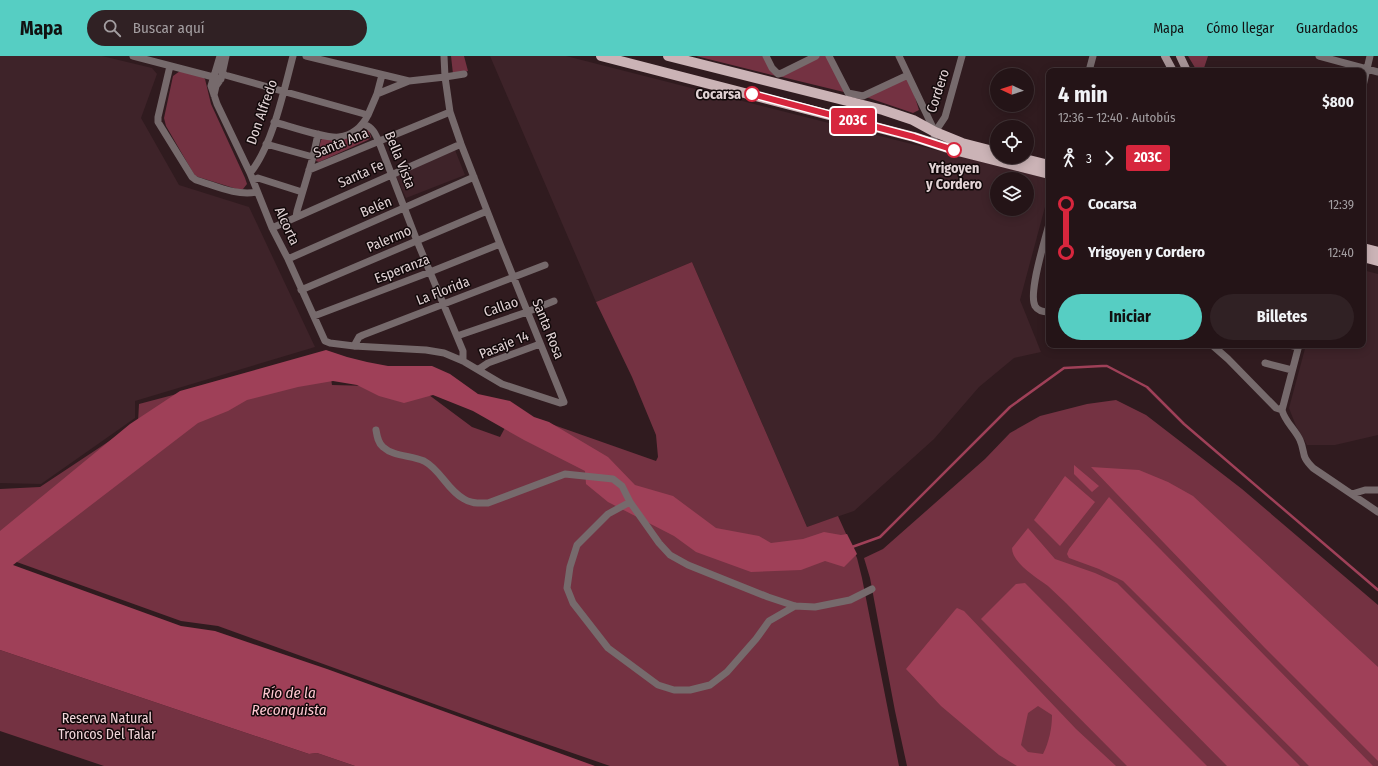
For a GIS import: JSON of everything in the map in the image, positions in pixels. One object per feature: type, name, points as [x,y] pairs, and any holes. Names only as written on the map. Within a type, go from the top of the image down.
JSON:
[{"type":"main road","points":[[601,56],[907,135],[933,144],[1046,173]]},
{"type":"main road","points":[[668,56],[883,110],[913,120],[935,132],[962,143],[990,150]]},
{"type":"main road","points":[[1165,56],[1171,68]]},
{"type":"main road","points":[[1180,56],[1186,68]]},
{"type":"main road","points":[[776,101],[780,84]]},
{"type":"main road","points":[[1034,161],[1046,164]]},
{"type":"main road","points":[[1366,249],[1378,252]]},
{"type":"main road","points":[[1366,258],[1378,261]]},
{"type":"street","points":[[133,56],[163,60],[170,66],[219,76],[225,75],[368,115]]},
{"type":"street","name":"Alcorta","points":[[219,76],[220,56]]},
{"type":"street","name":"Alcorta","points":[[226,56],[219,76],[211,86],[217,104],[251,177],[272,228],[288,259],[325,341],[354,346]]},
{"type":"street","name":"Don Alfredo","points":[[251,177],[274,122],[284,92],[293,56]]},
{"type":"street","points":[[306,56],[409,81]]},
{"type":"street","name":"Santa Rosa","points":[[354,346],[435,351],[463,361],[479,369],[502,384],[560,403],[564,402],[513,278],[461,144],[450,112],[445,77],[444,56]]},
{"type":"street","points":[[766,56],[774,72],[778,74],[816,56]]},
{"type":"street","points":[[829,56],[848,93],[863,96],[908,75]]},
{"type":"street","points":[[899,56],[935,132],[933,144]]},
{"type":"street","name":"Cordero","points":[[935,132],[945,117],[962,56]]},
{"type":"street","points":[[1090,68],[1093,56]]},
{"type":"street","points":[[1319,56],[1363,68]]},
{"type":"street","points":[[1366,73],[1370,56]]},
{"type":"street","points":[[170,66],[158,116],[158,122],[192,177],[196,180],[242,194],[257,192]]},
{"type":"street","points":[[1367,69],[1378,72]]},
{"type":"street","points":[[377,94],[409,81],[464,74]]},
{"type":"street","name":"Bella Vista","points":[[382,75],[377,94],[364,124],[370,126],[374,130],[417,241],[463,351],[463,361]]},
{"type":"street","name":"Santa Ana","points":[[309,170],[450,112]]},
{"type":"street","points":[[274,122],[318,134],[340,137],[359,129],[364,124]]},
{"type":"street","points":[[296,217],[318,134]]},
{"type":"street","points":[[266,144],[313,157]]},
{"type":"street","name":"Santa Fe","points":[[272,228],[461,144]]},
{"type":"street","points":[[251,177],[302,192]]},
{"type":"street","name":"Belén","points":[[288,259],[474,177]]},
{"type":"street","name":"Palermo","points":[[301,290],[487,211]]},
{"type":"street","name":"Esperanza","points":[[314,316],[500,244]]},
{"type":"street","points":[[1046,249],[1035,282],[1034,297],[1035,306],[1043,312],[1046,312]]},
{"type":"street","name":"La Florida","points":[[354,346],[359,337],[363,335],[546,265]]},
{"type":"street","name":"Callao","points":[[457,336],[554,301]]},
{"type":"street","name":"Pasaje 14","points":[[479,369],[488,363],[540,344]]},
{"type":"street","points":[[1215,348],[1276,408],[1282,410]]},
{"type":"street","points":[[1298,348],[1282,410],[1300,439],[1306,461],[1313,468],[1378,512]]},
{"type":"street","points":[[1265,363],[1292,370]]},
{"type":"street","points":[[376,430],[377,439],[382,447],[391,452],[422,460],[432,466],[464,500],[475,503],[488,503],[565,474],[613,479],[622,486],[630,502],[659,543],[670,554],[688,565],[768,597],[795,606],[815,606],[850,600],[872,589]]},
{"type":"street","points":[[1352,494],[1364,490],[1378,490]]},
{"type":"street","points":[[630,502],[608,514],[577,545],[570,567],[567,588],[573,603],[608,648],[658,685],[674,690],[690,690],[710,685],[727,672],[756,639],[769,621],[795,606]]},
{"type":"shaded area","points":[[0,56],[102,56],[152,68],[157,74],[141,118],[179,185],[249,207],[315,347],[135,401],[135,418],[41,484],[0,483]]},
{"type":"shaded area","points":[[490,56],[566,56],[1022,172],[990,172],[990,216],[1034,216],[1034,175],[1046,178],[1046,203],[1020,300],[1041,352],[1014,358],[979,387],[934,439],[854,511],[807,527],[692,262],[596,302]]},
{"type":"shaded area","points":[[455,150],[465,175],[406,198],[396,176]]},
{"type":"shaded area","points":[[1366,271],[1378,274],[1378,435],[1335,445],[1307,445],[1296,426],[1289,408],[1305,348],[1366,348]]},
{"type":"green space","points":[[451,56],[464,56],[468,71],[453,74]]},
{"type":"green space","points":[[696,56],[766,56],[776,76]]},
{"type":"green space","points":[[816,56],[829,56],[848,93],[778,76]]},
{"type":"green space","points":[[1188,56],[1208,56],[1204,68],[1195,68]]},
{"type":"green space","points":[[180,71],[202,76],[205,79],[211,104],[245,178],[247,184],[243,189],[240,190],[195,176],[166,126],[164,118],[173,76]]},
{"type":"green space","points":[[908,75],[919,110],[913,113],[863,96]]},
{"type":"green space","points":[[366,130],[369,131],[371,137],[368,140],[319,162],[316,161],[321,140],[323,138],[339,141]]},
{"type":"green space","points":[[692,262],[807,527],[838,516],[857,558],[899,766],[610,766],[218,626],[181,621],[0,556],[0,489],[40,487],[138,422],[139,404],[327,354],[332,385],[370,386],[425,392],[472,427],[500,437],[514,411],[656,461],[658,457],[656,435],[632,377],[596,302]]},
{"type":"green space","points":[[1116,400],[1146,415],[1242,489],[1378,605],[1378,766],[907,766],[870,578],[864,558],[883,549],[985,459],[1010,433],[1040,416],[1087,404]]},
{"type":"green space","name":"Reserva Natural Troncos Del Talar","points":[[0,650],[309,754],[317,753],[355,766],[104,766],[0,731]]},
{"type":"water","name":"Río de la Reconquista","points":[[326,350],[347,357],[388,366],[432,366],[450,374],[478,394],[510,401],[534,417],[549,422],[608,457],[635,485],[673,496],[716,528],[759,536],[771,543],[803,539],[824,532],[841,535],[847,534],[857,554],[844,567],[825,561],[801,570],[751,572],[696,552],[674,536],[608,502],[586,484],[585,471],[524,440],[473,411],[433,395],[404,403],[379,396],[357,385],[333,381],[298,387],[247,400],[228,411],[198,423],[13,565],[181,626],[215,631],[327,669],[595,766],[355,766],[317,753],[309,754],[0,650],[0,531],[130,424],[180,391]]},
{"type":"water","points":[[1074,465],[1099,486],[1092,492],[1074,474]]},
{"type":"water","points":[[1091,467],[1139,470],[1168,482],[1193,496],[1378,667],[1378,761],[1264,647]]},
{"type":"water","points":[[1065,476],[1095,502],[1060,546],[1034,520]]},
{"type":"water","points":[[1109,497],[1373,766],[1309,766],[1123,581],[1099,569],[1069,558],[1067,554],[1069,549]]},
{"type":"water","points":[[1028,528],[1055,559],[1095,573],[1117,583],[1300,766],[1227,766],[1064,601],[1048,586],[1020,565],[1013,554],[1012,548]]},
{"type":"water","points":[[1025,583],[1207,766],[1127,766],[981,619],[1016,584]]},
{"type":"water","points":[[957,608],[964,611],[1076,729],[1116,766],[1017,766],[999,755],[941,706],[906,669]],"holes":[[[1038,706],[1052,715],[1050,735],[1043,754],[1028,752],[1021,745],[1028,713]]]},
{"type":"waterway","points":[[852,547],[880,537],[1010,407],[1064,368],[1107,366],[1147,387],[1184,424],[1378,590]]},
{"type":"bus line","name":"203C","points":[[752,94],[914,137],[954,150]]},
{"type":"place","name":"Cocarsa","points":[[752,94]]},
{"type":"place","name":"Yrigoyen y Cordero","points":[[954,150]]}]
